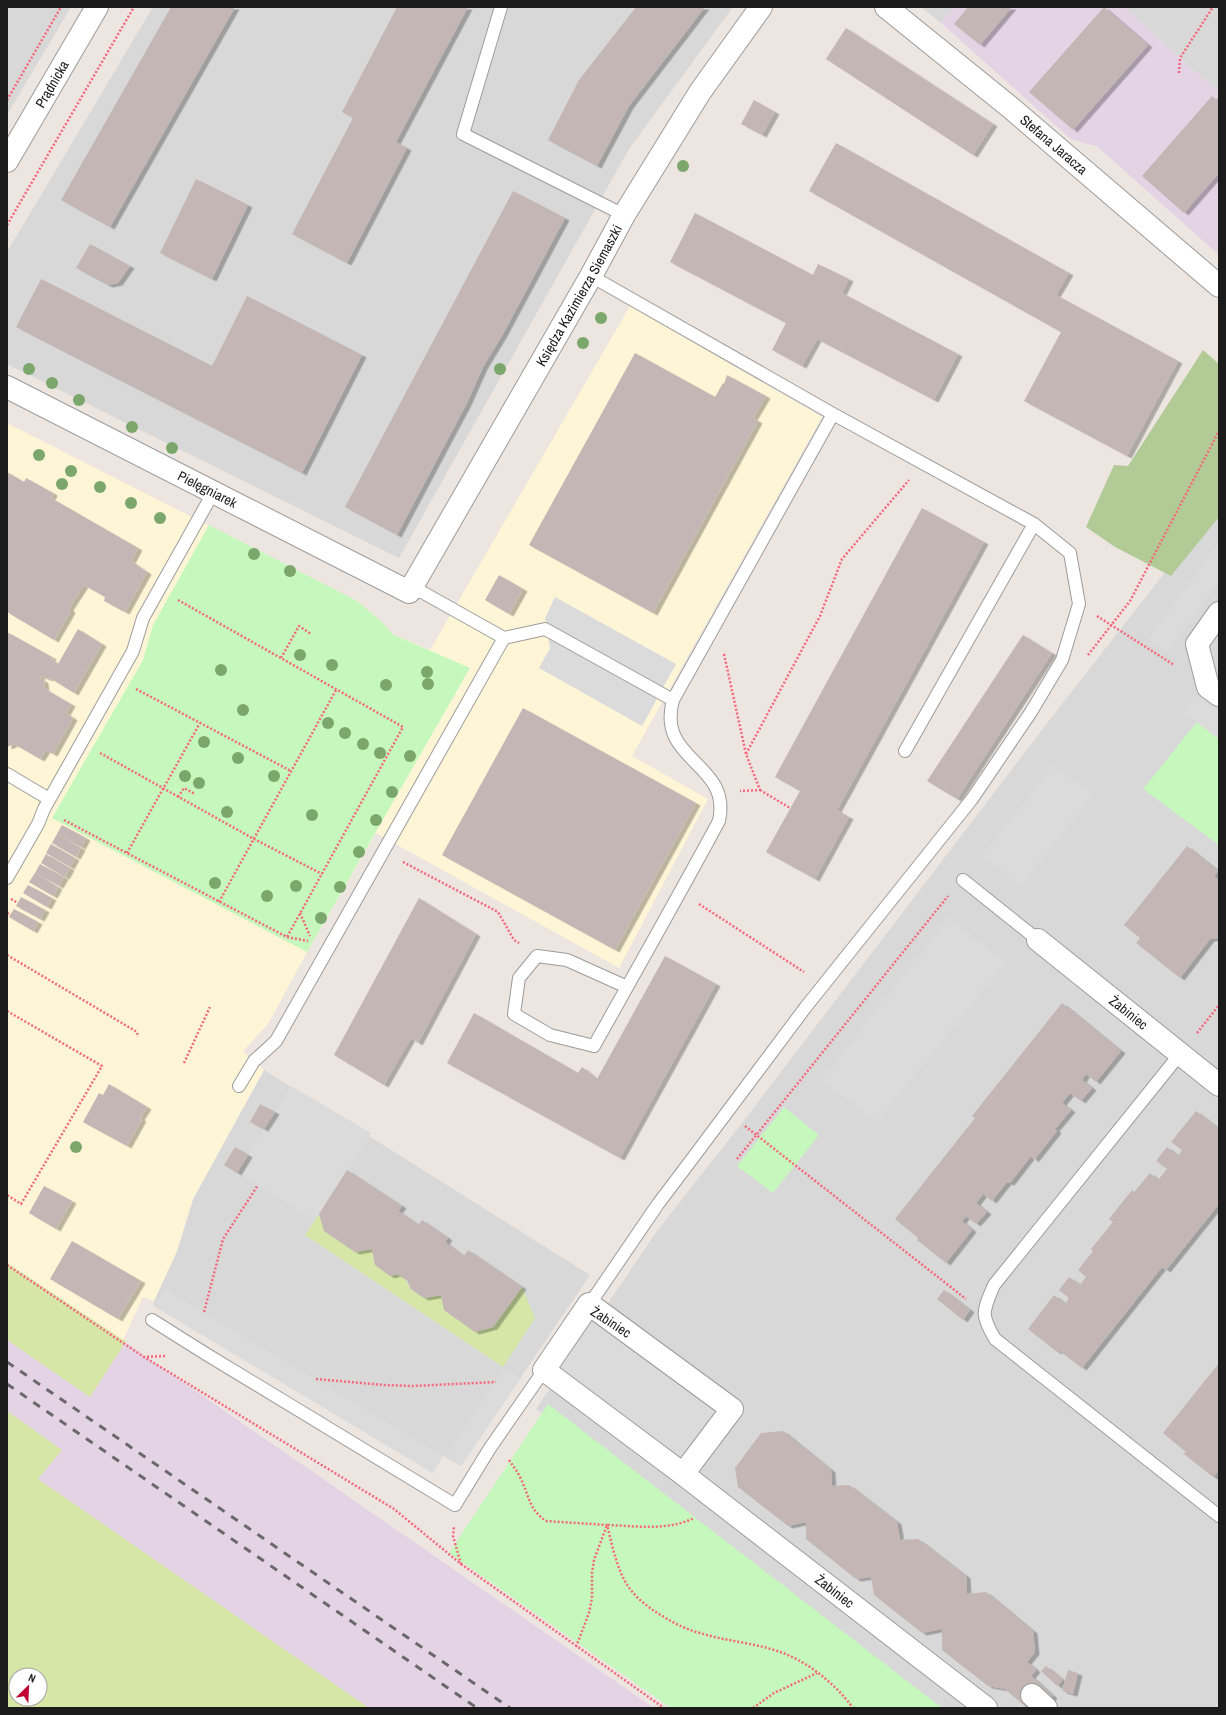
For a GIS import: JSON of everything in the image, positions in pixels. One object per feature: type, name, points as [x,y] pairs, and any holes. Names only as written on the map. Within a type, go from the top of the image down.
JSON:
[{"type":"street","name":"Prądnicka","points":[[7,160],[97,7]]},
{"type":"street","name":"Księdza Kazimierza Siemaszki","points":[[408,592],[591,276],[624,215],[700,92],[761,7]]},
{"type":"street","name":"Stefana Jaracza","points":[[886,7],[1006,104],[1219,286]]},
{"type":"street","name":"Pielęgniarek","points":[[7,387],[408,592]]},
{"type":"street","points":[[1213,691],[1197,644],[1219,613]]},
{"type":"street","name":"Żabiniec","points":[[1038,940],[1219,1085]]},
{"type":"street","name":"Żabiniec","points":[[589,1304],[732,1409],[683,1474]]},
{"type":"street","name":"Żabiniec","points":[[544,1370],[719,1501],[986,1708]]},
{"type":"lane","points":[[501,7],[463,134],[624,215]]},
{"type":"lane","points":[[152,1320],[455,1505],[490,1448],[658,1204],[824,985],[972,799],[1026,719],[1062,660],[1079,604],[1070,554],[1034,524],[833,414],[591,276]]},
{"type":"lane","points":[[627,987],[567,960],[537,956],[519,978],[514,1014],[550,1035],[594,1046],[627,987],[680,892],[719,821],[721,802],[710,778],[684,752],[676,740],[670,718],[673,700],[833,414]]},
{"type":"lane","points":[[7,878],[133,651],[143,618],[213,493]]},
{"type":"lane","points":[[905,751],[1034,524]]},
{"type":"lane","points":[[408,592],[422,592],[504,638],[544,629],[673,700]]},
{"type":"lane","points":[[239,1086],[254,1061],[276,1041],[504,638]]},
{"type":"lane","points":[[7,774],[47,804]]},
{"type":"lane","points":[[963,880],[1038,940]]},
{"type":"lane","points":[[1180,1054],[994,1285],[985,1305],[985,1322],[995,1339],[1219,1516]]},
{"type":"path","points":[[7,100],[61,7]]},
{"type":"path","points":[[7,225],[134,7]]},
{"type":"path","points":[[1179,73],[1180,58],[1213,7]]},
{"type":"path","points":[[1087,656],[1130,601],[1219,432]]},
{"type":"path","points":[[746,754],[820,616],[842,559],[923,463]]},
{"type":"path","points":[[160,589],[403,727],[287,937]]},
{"type":"path","points":[[1079,604],[1213,691]]},
{"type":"path","points":[[281,658],[299,626],[311,634]]},
{"type":"path","points":[[705,642],[724,653],[746,754],[760,790]]},
{"type":"path","points":[[117,680],[291,771]]},
{"type":"path","points":[[219,902],[336,690]]},
{"type":"path","points":[[127,854],[200,723]]},
{"type":"path","points":[[81,744],[254,839],[322,874]]},
{"type":"path","points":[[178,798],[184,788],[195,794]]},
{"type":"path","points":[[718,794],[732,791],[760,790],[790,808]]},
{"type":"path","points":[[47,804],[127,854],[219,902],[287,937],[313,942],[300,913]]},
{"type":"path","points":[[383,851],[498,912],[514,940]]},
{"type":"path","points":[[737,1159],[951,891],[963,880]]},
{"type":"path","points":[[680,892],[824,985]]},
{"type":"path","points":[[7,955],[137,1032],[138,1037]]},
{"type":"path","points":[[1180,1054],[1219,1005]]},
{"type":"path","points":[[184,1063],[210,1007]]},
{"type":"path","points":[[7,1010],[102,1066],[22,1204],[7,1195]]},
{"type":"path","points":[[727,1112],[973,1305],[985,1305]]},
{"type":"path","points":[[204,1312],[223,1239],[258,1186]]},
{"type":"path","points":[[7,1265],[144,1356],[394,1509],[461,1564],[664,1708]]},
{"type":"path","points":[[144,1356],[206,1354]]},
{"type":"path","points":[[316,1379],[413,1386],[496,1382]]},
{"type":"path","points":[[490,1448],[508,1459],[520,1476],[532,1509],[546,1521],[667,1527],[684,1523],[719,1501]]},
{"type":"path","points":[[455,1505],[454,1536],[461,1564]]},
{"type":"path","points":[[576,1647],[589,1613],[592,1598],[592,1573],[594,1560],[607,1525]]},
{"type":"path","points":[[607,1525],[626,1584],[638,1598],[650,1608],[681,1626],[700,1633],[787,1655],[818,1673],[842,1693],[853,1708]]},
{"type":"path","points":[[753,1708],[774,1693],[818,1673]]},
{"type":"shaded area","points":[[7,7],[71,7],[7,115]]},
{"type":"shaded area","points":[[153,7],[733,7],[629,149],[399,558],[7,364],[7,252]]},
{"type":"shaded area","points":[[921,7],[956,7],[941,23]]},
{"type":"shaded area","points":[[956,7],[1123,7],[1219,93],[1219,255],[1098,147],[1071,139],[941,23]]},
{"type":"shaded area","points":[[1123,7],[1219,7],[1219,93],[1180,58]]},
{"type":"shaded area","points":[[630,306],[822,417],[632,756],[708,799],[619,968],[376,833],[307,952],[268,1024],[243,1051],[264,1070],[193,1199],[177,1251],[154,1301],[143,1297],[123,1340],[7,1263],[7,423],[357,601],[383,623],[392,634],[430,650]]},
{"type":"shaded area","points":[[1219,503],[1219,1708],[919,1708],[536,1409],[657,1231],[742,1123],[1048,722]]},
{"type":"shaded area","points":[[1219,543],[1219,581],[1167,652],[1149,639]]},
{"type":"shaded area","points":[[555,597],[676,664],[642,726],[539,668],[550,648],[545,618]]},
{"type":"shaded area","points":[[1197,695],[1219,712],[1219,739],[1183,712]]},
{"type":"shaded area","points":[[1055,765],[1093,795],[1020,886],[983,855]]},
{"type":"shaded area","points":[[949,918],[1005,963],[876,1122],[822,1080]]},
{"type":"shaded area","points":[[264,1070],[590,1275],[461,1466],[443,1456],[433,1473],[154,1306],[154,1301],[177,1251],[193,1199]]},
{"type":"shaded area","points":[[291,1086],[371,1133],[315,1220],[237,1173]]},
{"type":"shaded area","points":[[7,1265],[122,1340],[654,1708],[369,1708],[7,1458]]},
{"type":"shaded area","points":[[165,1289],[443,1456],[433,1473],[154,1306]]},
{"type":"shaded area","points":[[589,1304],[732,1409],[683,1474],[544,1370]]},
{"type":"shaded area","points":[[505,1368],[521,1378],[461,1466],[446,1456]]},
{"type":"green space","points":[[1203,350],[1219,364],[1219,517],[1171,576],[1115,547],[1086,527],[1114,465],[1128,466]]},
{"type":"green space","points":[[209,525],[357,601],[383,623],[392,634],[470,668],[307,952],[52,818],[143,660],[153,625]]},
{"type":"green space","points":[[1197,722],[1219,739],[1219,845],[1143,789]]},
{"type":"green space","points":[[784,1107],[819,1135],[773,1193],[737,1166]]},
{"type":"green space","points":[[319,1214],[324,1231],[355,1252],[372,1249],[375,1265],[390,1276],[401,1275],[411,1289],[424,1298],[441,1295],[444,1310],[475,1332],[493,1327],[522,1287],[535,1318],[503,1367],[305,1235]]},
{"type":"green space","points":[[7,1263],[123,1340],[127,1340],[90,1397],[7,1340]]},
{"type":"green space","points":[[548,1404],[942,1708],[671,1708],[449,1553]]},
{"type":"green space","points":[[7,1411],[62,1450],[38,1479],[369,1708],[7,1708]]},
{"type":"building","points":[[171,7],[235,7],[110,227],[61,200]]},
{"type":"building","points":[[397,7],[468,7],[396,142],[407,148],[347,263],[292,234],[353,118],[342,112]]},
{"type":"building","points":[[636,7],[705,7],[629,106],[597,166],[548,140],[579,80]]},
{"type":"building","points":[[968,7],[1012,7],[980,45],[954,24]]},
{"type":"building","points":[[1104,7],[1148,45],[1073,130],[1029,92]]},
{"type":"building","points":[[846,28],[993,124],[973,155],[826,59]]},
{"type":"building","points":[[1212,96],[1219,102],[1219,173],[1184,213],[1142,176]]},
{"type":"building","points":[[754,100],[775,112],[762,135],[741,124]]},
{"type":"building","points":[[836,143],[1069,273],[1056,295],[1178,361],[1127,456],[1024,401],[1061,332],[809,191]]},
{"type":"building","points":[[196,179],[248,205],[212,279],[160,253]]},
{"type":"building","points":[[513,191],[565,218],[503,334],[483,367],[467,403],[397,535],[345,507]]},
{"type":"building","points":[[695,213],[813,275],[818,264],[849,279],[842,293],[958,354],[934,400],[817,339],[802,366],[772,350],[786,323],[670,262]]},
{"type":"building","points":[[90,244],[130,266],[118,283],[108,285],[76,268]]},
{"type":"building","points":[[41,279],[212,366],[247,296],[362,355],[302,473],[16,327]]},
{"type":"building","points":[[635,353],[715,397],[723,383],[724,384],[727,375],[766,396],[753,418],[758,421],[653,613],[529,545]]},
{"type":"building","points":[[7,472],[24,482],[26,478],[53,493],[51,498],[138,548],[131,561],[147,572],[125,612],[104,601],[105,597],[84,585],[69,608],[71,611],[54,640],[7,612]]},
{"type":"building","points":[[922,508],[984,542],[837,810],[849,817],[815,879],[766,852],[800,791],[775,777]]},
{"type":"building","points":[[499,575],[523,589],[509,614],[485,600]]},
{"type":"building","points":[[78,629],[102,644],[74,693],[50,678],[41,676],[40,678],[44,681],[45,689],[71,704],[66,713],[73,718],[53,754],[46,750],[40,759],[14,744],[7,747],[7,632],[52,657],[51,659],[58,664]]},
{"type":"building","points":[[1023,635],[1052,653],[957,799],[927,781]]},
{"type":"building","points":[[523,708],[696,803],[615,950],[442,855]]},
{"type":"building","points":[[62,825],[86,838],[81,847],[57,834]]},
{"type":"building","points":[[57,834],[81,848],[76,857],[52,843]]},
{"type":"building","points":[[51,844],[75,858],[70,867],[46,853]]},
{"type":"building","points":[[1187,846],[1218,871],[1214,876],[1219,881],[1219,938],[1210,939],[1180,978],[1136,943],[1140,938],[1124,925]]},
{"type":"building","points":[[46,854],[70,868],[65,877],[41,863]]},
{"type":"building","points":[[40,864],[64,877],[59,886],[35,873]]},
{"type":"building","points":[[35,873],[58,887],[53,896],[29,882]]},
{"type":"building","points":[[28,885],[52,898],[47,907],[23,893]]},
{"type":"building","points":[[21,897],[45,910],[40,919],[16,906]]},
{"type":"building","points":[[419,898],[476,934],[418,1043],[411,1038],[384,1085],[334,1055]]},
{"type":"building","points":[[14,909],[38,922],[33,931],[9,917]]},
{"type":"building","points":[[665,956],[716,984],[620,1158],[447,1063],[474,1013],[578,1073],[582,1067],[597,1079]]},
{"type":"building","points":[[1062,1003],[1121,1051],[1096,1082],[1086,1074],[1082,1080],[1092,1088],[1081,1101],[1070,1093],[1062,1103],[1071,1110],[1055,1129],[1057,1131],[1034,1160],[1031,1156],[1010,1183],[1007,1182],[992,1201],[983,1194],[976,1203],[987,1212],[976,1224],[966,1216],[962,1221],[972,1230],[946,1263],[917,1240],[918,1238],[895,1219],[975,1118],[972,1116]]},
{"type":"building","points":[[109,1084],[147,1107],[140,1118],[142,1119],[127,1146],[83,1122],[99,1093],[103,1095]]},
{"type":"building","points":[[260,1104],[275,1112],[264,1129],[250,1122]]},
{"type":"building","points":[[1196,1111],[1219,1129],[1219,1204],[1166,1270],[1162,1267],[1082,1368],[1058,1350],[1057,1352],[1028,1329],[1054,1295],[1065,1304],[1069,1298],[1059,1290],[1069,1277],[1080,1285],[1086,1277],[1078,1270],[1093,1251],[1091,1249],[1113,1222],[1109,1219],[1132,1190],[1134,1192],[1150,1173],[1158,1180],[1167,1169],[1156,1161],[1167,1147],[1178,1156],[1182,1150],[1171,1142]]},
{"type":"building","points":[[235,1147],[248,1155],[237,1173],[224,1165]]},
{"type":"building","points":[[347,1170],[402,1206],[398,1211],[419,1225],[422,1220],[448,1238],[445,1242],[458,1252],[464,1256],[468,1250],[522,1287],[493,1327],[475,1332],[444,1310],[441,1295],[424,1298],[411,1289],[407,1280],[397,1274],[390,1276],[375,1265],[372,1249],[355,1252],[324,1231],[319,1214]]},
{"type":"building","points":[[44,1186],[72,1201],[56,1229],[29,1213]]},
{"type":"building","points":[[72,1241],[141,1281],[118,1319],[50,1279]]},
{"type":"building","points":[[944,1290],[970,1310],[963,1320],[937,1299]]},
{"type":"building","points":[[1219,1363],[1219,1470],[1213,1477],[1184,1454],[1186,1452],[1163,1433]]},
{"type":"building","points":[[783,1431],[831,1470],[832,1486],[849,1485],[897,1522],[900,1540],[918,1539],[966,1576],[967,1594],[986,1592],[1033,1631],[1035,1652],[1027,1662],[1036,1670],[1031,1676],[1053,1696],[1042,1708],[1027,1708],[1005,1689],[988,1686],[942,1650],[942,1629],[922,1633],[874,1595],[871,1577],[856,1579],[806,1539],[806,1522],[788,1526],[738,1487],[735,1468],[761,1433]]},
{"type":"building","points":[[1046,1666],[1063,1680],[1057,1686],[1041,1671]]},
{"type":"building","points":[[1068,1670],[1078,1673],[1073,1694],[1062,1691]]},
{"type":"railway","points":[[7,1362],[510,1708]]},
{"type":"railway","points":[[7,1384],[477,1708]]}]
